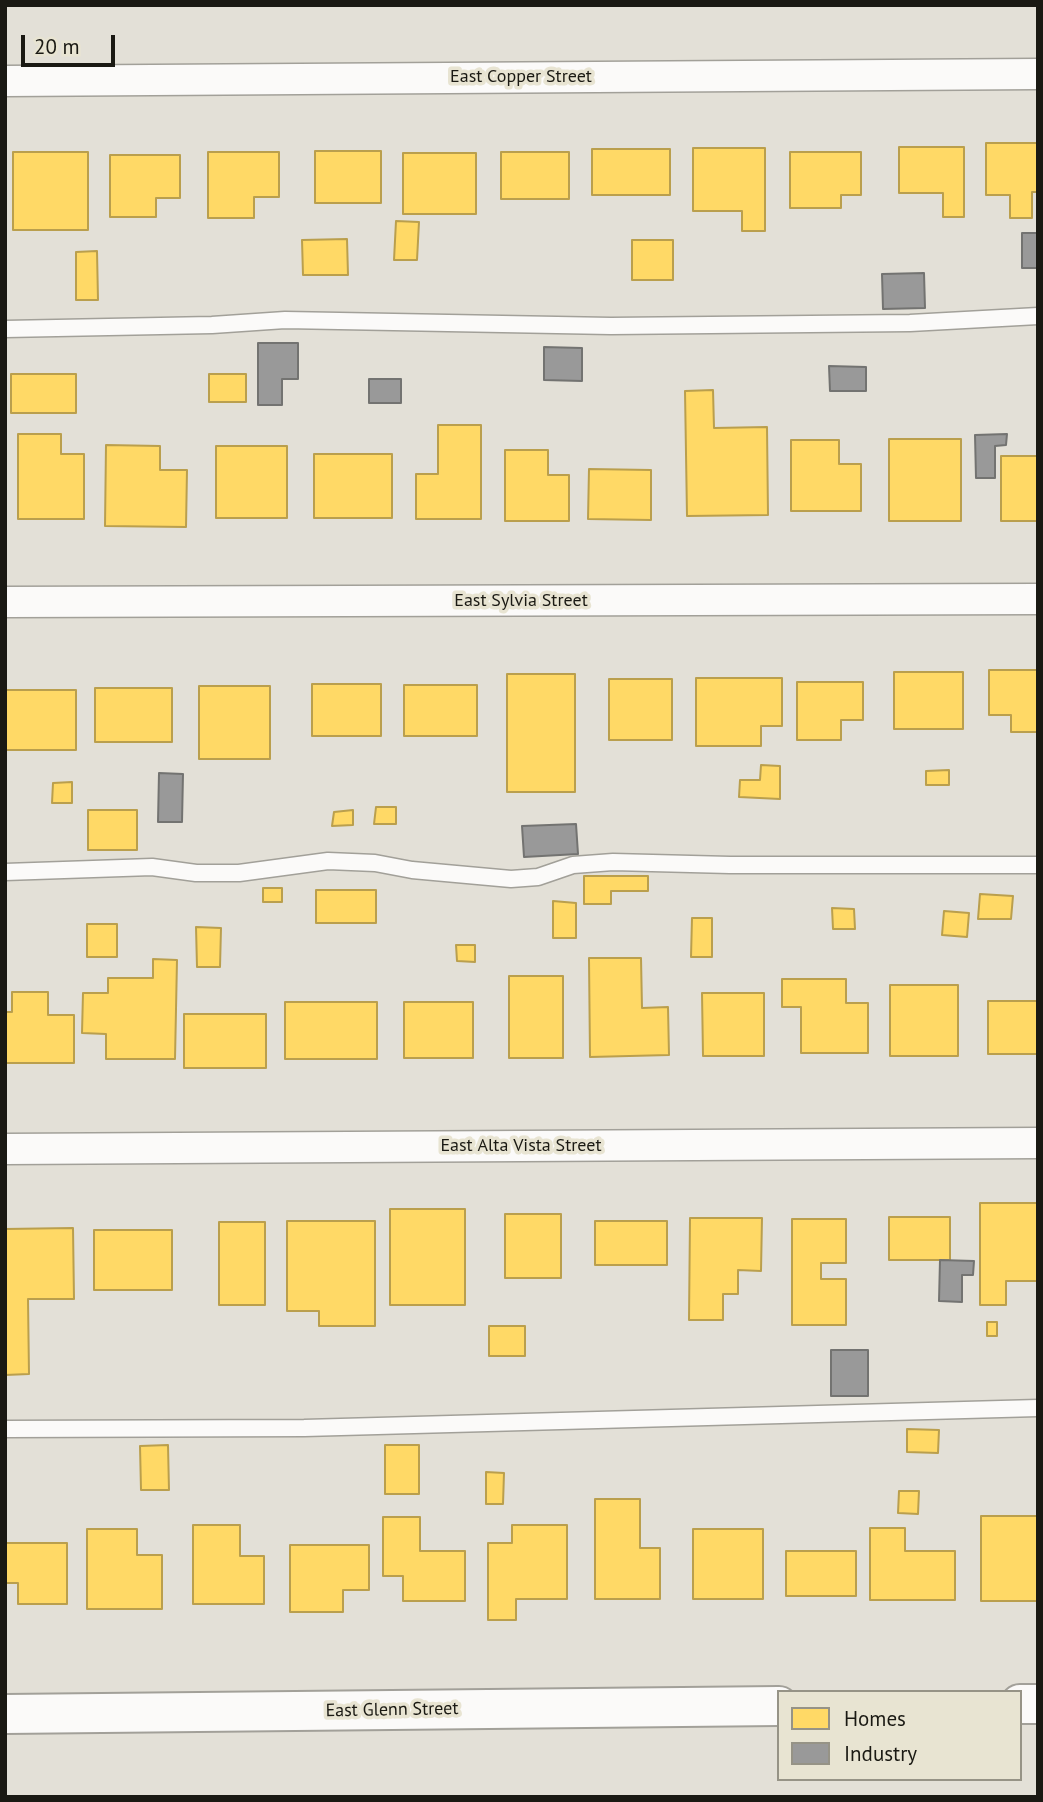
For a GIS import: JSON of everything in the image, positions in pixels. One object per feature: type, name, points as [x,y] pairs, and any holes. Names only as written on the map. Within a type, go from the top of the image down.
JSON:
[{"type":"street","name":"East Copper Street","points":[[5,81],[1038,74]]},
{"type":"street","name":"East Sylvia Street","points":[[5,602],[1038,599]]},
{"type":"street","name":"East Alta Vista Street","points":[[5,1149],[1038,1143]]},
{"type":"street","name":"East Glenn Street","points":[[5,1714],[777,1706]]},
{"type":"lane","points":[[5,329],[212,325],[285,320],[611,326],[909,323],[1038,316]]},
{"type":"lane","points":[[5,872],[152,867],[196,873],[239,873],[328,861],[375,863],[412,870],[511,879],[538,877],[573,865],[613,862],[1038,865]]},
{"type":"lane","points":[[5,1429],[304,1428],[1038,1408]]},
{"type":"building: Homes","points":[[986,143],[1038,143],[1038,192],[1032,192],[1032,218],[1010,218],[1010,195],[986,195]]},
{"type":"building: Homes","points":[[899,147],[964,147],[964,217],[943,217],[943,193],[899,193]]},
{"type":"building: Homes","points":[[693,148],[765,148],[765,231],[742,231],[742,211],[693,211]]},
{"type":"building: Homes","points":[[592,149],[670,149],[670,195],[592,195]]},
{"type":"building: Homes","points":[[315,151],[381,151],[381,203],[315,203]]},
{"type":"building: Homes","points":[[13,152],[88,152],[88,230],[13,230]]},
{"type":"building: Homes","points":[[208,152],[279,152],[279,197],[254,197],[254,218],[208,218]]},
{"type":"building: Homes","points":[[501,152],[569,152],[569,199],[501,199]]},
{"type":"building: Homes","points":[[790,152],[861,152],[861,195],[841,195],[841,208],[790,208]]},
{"type":"building: Homes","points":[[403,153],[476,153],[476,214],[403,214]]},
{"type":"building: Homes","points":[[110,155],[180,155],[180,198],[156,198],[156,217],[110,217]]},
{"type":"building: Homes","points":[[396,221],[419,222],[417,260],[394,260]]},
{"type":"building: Homes","points":[[347,239],[348,275],[303,275],[302,240]]},
{"type":"building: Homes","points":[[632,240],[673,240],[673,280],[632,280]]},
{"type":"building: Homes","points":[[97,251],[98,300],[76,300],[76,252]]},
{"type":"building: Homes","points":[[11,374],[76,374],[76,413],[11,413]]},
{"type":"building: Homes","points":[[209,374],[246,374],[246,402],[209,402]]},
{"type":"building: Homes","points":[[713,390],[714,428],[767,427],[768,515],[687,516],[685,391]]},
{"type":"building: Homes","points":[[438,425],[481,425],[481,519],[416,519],[416,474],[438,474]]},
{"type":"building: Homes","points":[[18,434],[61,434],[61,454],[84,454],[84,519],[18,519]]},
{"type":"building: Homes","points":[[889,439],[961,439],[961,521],[889,521]]},
{"type":"building: Homes","points":[[791,440],[839,440],[839,464],[861,464],[861,511],[791,511]]},
{"type":"building: Homes","points":[[106,445],[160,446],[160,470],[187,470],[186,527],[105,526]]},
{"type":"building: Homes","points":[[216,446],[287,446],[287,518],[216,518]]},
{"type":"building: Homes","points":[[505,450],[548,450],[548,475],[569,475],[569,521],[505,521]]},
{"type":"building: Homes","points":[[314,454],[392,454],[392,518],[314,518]]},
{"type":"building: Homes","points":[[1001,456],[1038,456],[1038,521],[1001,521]]},
{"type":"building: Homes","points":[[589,469],[651,470],[651,520],[588,519]]},
{"type":"building: Homes","points":[[989,670],[1038,670],[1038,732],[1011,732],[1011,715],[989,715]]},
{"type":"building: Homes","points":[[894,672],[963,672],[963,729],[894,729]]},
{"type":"building: Homes","points":[[507,674],[575,674],[575,792],[507,792]]},
{"type":"building: Homes","points":[[696,678],[782,678],[782,726],[761,726],[761,746],[696,746]]},
{"type":"building: Homes","points":[[609,679],[672,679],[672,740],[609,740]]},
{"type":"building: Homes","points":[[797,682],[863,682],[863,720],[841,720],[841,740],[797,740]]},
{"type":"building: Homes","points":[[312,684],[381,684],[381,736],[312,736]]},
{"type":"building: Homes","points":[[404,685],[477,685],[477,736],[404,736]]},
{"type":"building: Homes","points":[[199,686],[270,686],[270,759],[199,759]]},
{"type":"building: Homes","points":[[95,688],[172,688],[172,742],[95,742]]},
{"type":"building: Homes","points":[[5,690],[76,690],[76,750],[5,750]]},
{"type":"building: Homes","points":[[761,765],[780,766],[780,799],[739,797],[740,780],[760,780]]},
{"type":"building: Homes","points":[[949,770],[949,785],[926,785],[926,771]]},
{"type":"building: Homes","points":[[72,782],[72,803],[52,803],[53,783]]},
{"type":"building: Homes","points":[[376,807],[396,807],[396,824],[374,824]]},
{"type":"building: Homes","points":[[88,810],[137,810],[137,850],[88,850]]},
{"type":"building: Homes","points":[[353,810],[353,825],[332,826],[334,812]]},
{"type":"building: Homes","points":[[584,876],[648,876],[648,891],[611,891],[611,904],[584,904]]},
{"type":"building: Homes","points":[[263,888],[282,888],[282,902],[263,902]]},
{"type":"building: Homes","points":[[316,890],[376,890],[376,923],[316,923]]},
{"type":"building: Homes","points":[[980,894],[1013,896],[1011,919],[978,919]]},
{"type":"building: Homes","points":[[553,901],[576,903],[576,938],[553,938]]},
{"type":"building: Homes","points":[[832,908],[854,909],[855,929],[833,929]]},
{"type":"building: Homes","points":[[944,911],[969,913],[967,937],[942,935]]},
{"type":"building: Homes","points":[[692,918],[712,918],[712,957],[691,957]]},
{"type":"building: Homes","points":[[87,924],[117,924],[117,957],[87,957]]},
{"type":"building: Homes","points":[[196,927],[221,928],[220,967],[197,967]]},
{"type":"building: Homes","points":[[456,945],[475,945],[475,962],[457,961]]},
{"type":"building: Homes","points":[[589,958],[641,958],[642,1008],[668,1007],[669,1055],[590,1057]]},
{"type":"building: Homes","points":[[153,959],[177,960],[175,1059],[106,1059],[106,1034],[82,1033],[83,993],[108,993],[108,978],[153,978]]},
{"type":"building: Homes","points":[[509,976],[563,976],[563,1058],[509,1058]]},
{"type":"building: Homes","points":[[782,979],[846,979],[846,1003],[868,1003],[868,1053],[801,1053],[801,1007],[782,1007]]},
{"type":"building: Homes","points":[[890,985],[958,985],[958,1056],[890,1056]]},
{"type":"building: Homes","points":[[12,992],[48,992],[48,1015],[74,1015],[74,1063],[5,1063],[5,1012],[12,1012]]},
{"type":"building: Homes","points":[[702,993],[764,993],[764,1056],[703,1056]]},
{"type":"building: Homes","points":[[988,1001],[1038,1001],[1038,1054],[988,1054]]},
{"type":"building: Homes","points":[[285,1002],[377,1002],[377,1059],[285,1059]]},
{"type":"building: Homes","points":[[404,1002],[473,1002],[473,1058],[404,1058]]},
{"type":"building: Homes","points":[[184,1014],[266,1014],[266,1068],[184,1068]]},
{"type":"building: Homes","points":[[980,1203],[1038,1203],[1038,1281],[1006,1281],[1006,1305],[980,1305]]},
{"type":"building: Homes","points":[[390,1209],[465,1209],[465,1305],[390,1305]]},
{"type":"building: Homes","points":[[505,1214],[561,1214],[561,1278],[505,1278]]},
{"type":"building: Homes","points":[[889,1217],[950,1217],[950,1260],[889,1260]]},
{"type":"building: Homes","points":[[690,1218],[762,1218],[761,1271],[738,1270],[738,1294],[723,1294],[723,1320],[689,1320]]},
{"type":"building: Homes","points":[[792,1219],[846,1219],[846,1263],[821,1263],[821,1279],[846,1279],[846,1325],[792,1325]]},
{"type":"building: Homes","points":[[287,1221],[375,1221],[375,1326],[319,1326],[319,1311],[287,1311]]},
{"type":"building: Homes","points":[[595,1221],[667,1221],[667,1265],[595,1265]]},
{"type":"building: Homes","points":[[219,1222],[265,1222],[265,1305],[219,1305]]},
{"type":"building: Homes","points":[[73,1228],[74,1299],[28,1299],[29,1374],[5,1375],[5,1229]]},
{"type":"building: Homes","points":[[94,1230],[172,1230],[172,1290],[94,1290]]},
{"type":"building: Homes","points":[[987,1322],[997,1322],[997,1336],[987,1336]]},
{"type":"building: Homes","points":[[489,1326],[525,1326],[525,1356],[489,1356]]},
{"type":"building: Homes","points":[[907,1429],[939,1430],[938,1453],[907,1452]]},
{"type":"building: Homes","points":[[168,1445],[169,1490],[141,1490],[140,1446]]},
{"type":"building: Homes","points":[[385,1445],[419,1445],[419,1494],[385,1494]]},
{"type":"building: Homes","points":[[486,1472],[504,1473],[503,1504],[486,1504]]},
{"type":"building: Homes","points":[[899,1491],[919,1491],[918,1514],[898,1513]]},
{"type":"building: Homes","points":[[595,1499],[640,1499],[640,1548],[660,1548],[660,1599],[595,1599]]},
{"type":"building: Homes","points":[[981,1516],[1038,1516],[1038,1601],[981,1601]]},
{"type":"building: Homes","points":[[383,1517],[420,1517],[420,1551],[465,1551],[465,1601],[403,1601],[403,1576],[383,1576]]},
{"type":"building: Homes","points":[[193,1525],[240,1525],[240,1556],[264,1556],[264,1604],[193,1604]]},
{"type":"building: Homes","points":[[512,1525],[567,1525],[567,1599],[516,1599],[516,1620],[488,1620],[488,1543],[512,1543]]},
{"type":"building: Homes","points":[[870,1528],[905,1528],[905,1551],[955,1551],[955,1600],[870,1600]]},
{"type":"building: Homes","points":[[87,1529],[137,1529],[137,1555],[162,1555],[162,1609],[87,1609]]},
{"type":"building: Homes","points":[[693,1529],[763,1529],[763,1599],[693,1599]]},
{"type":"building: Homes","points":[[5,1543],[67,1543],[67,1604],[18,1604],[18,1583],[5,1583]]},
{"type":"building: Homes","points":[[290,1545],[369,1545],[369,1590],[343,1590],[343,1612],[290,1612]]},
{"type":"building: Homes","points":[[786,1551],[856,1551],[856,1596],[786,1596]]},
{"type":"building: Industry","points":[[1022,233],[1038,233],[1038,268],[1022,268]]},
{"type":"building: Industry","points":[[924,273],[925,308],[883,309],[882,274]]},
{"type":"building: Industry","points":[[258,343],[298,343],[298,379],[282,379],[282,405],[258,405]]},
{"type":"building: Industry","points":[[544,347],[582,348],[582,381],[544,380]]},
{"type":"building: Industry","points":[[829,366],[866,367],[866,391],[830,391]]},
{"type":"building: Industry","points":[[369,379],[401,379],[401,403],[369,403]]},
{"type":"building: Industry","points":[[1007,434],[1006,445],[995,446],[995,478],[976,478],[975,435]]},
{"type":"building: Industry","points":[[159,773],[183,774],[182,822],[158,822]]},
{"type":"building: Industry","points":[[576,824],[578,854],[524,857],[522,826]]},
{"type":"building: Industry","points":[[940,1260],[974,1261],[973,1275],[962,1275],[962,1302],[939,1301]]},
{"type":"building: Industry","points":[[831,1350],[868,1350],[868,1396],[831,1396]]}]
